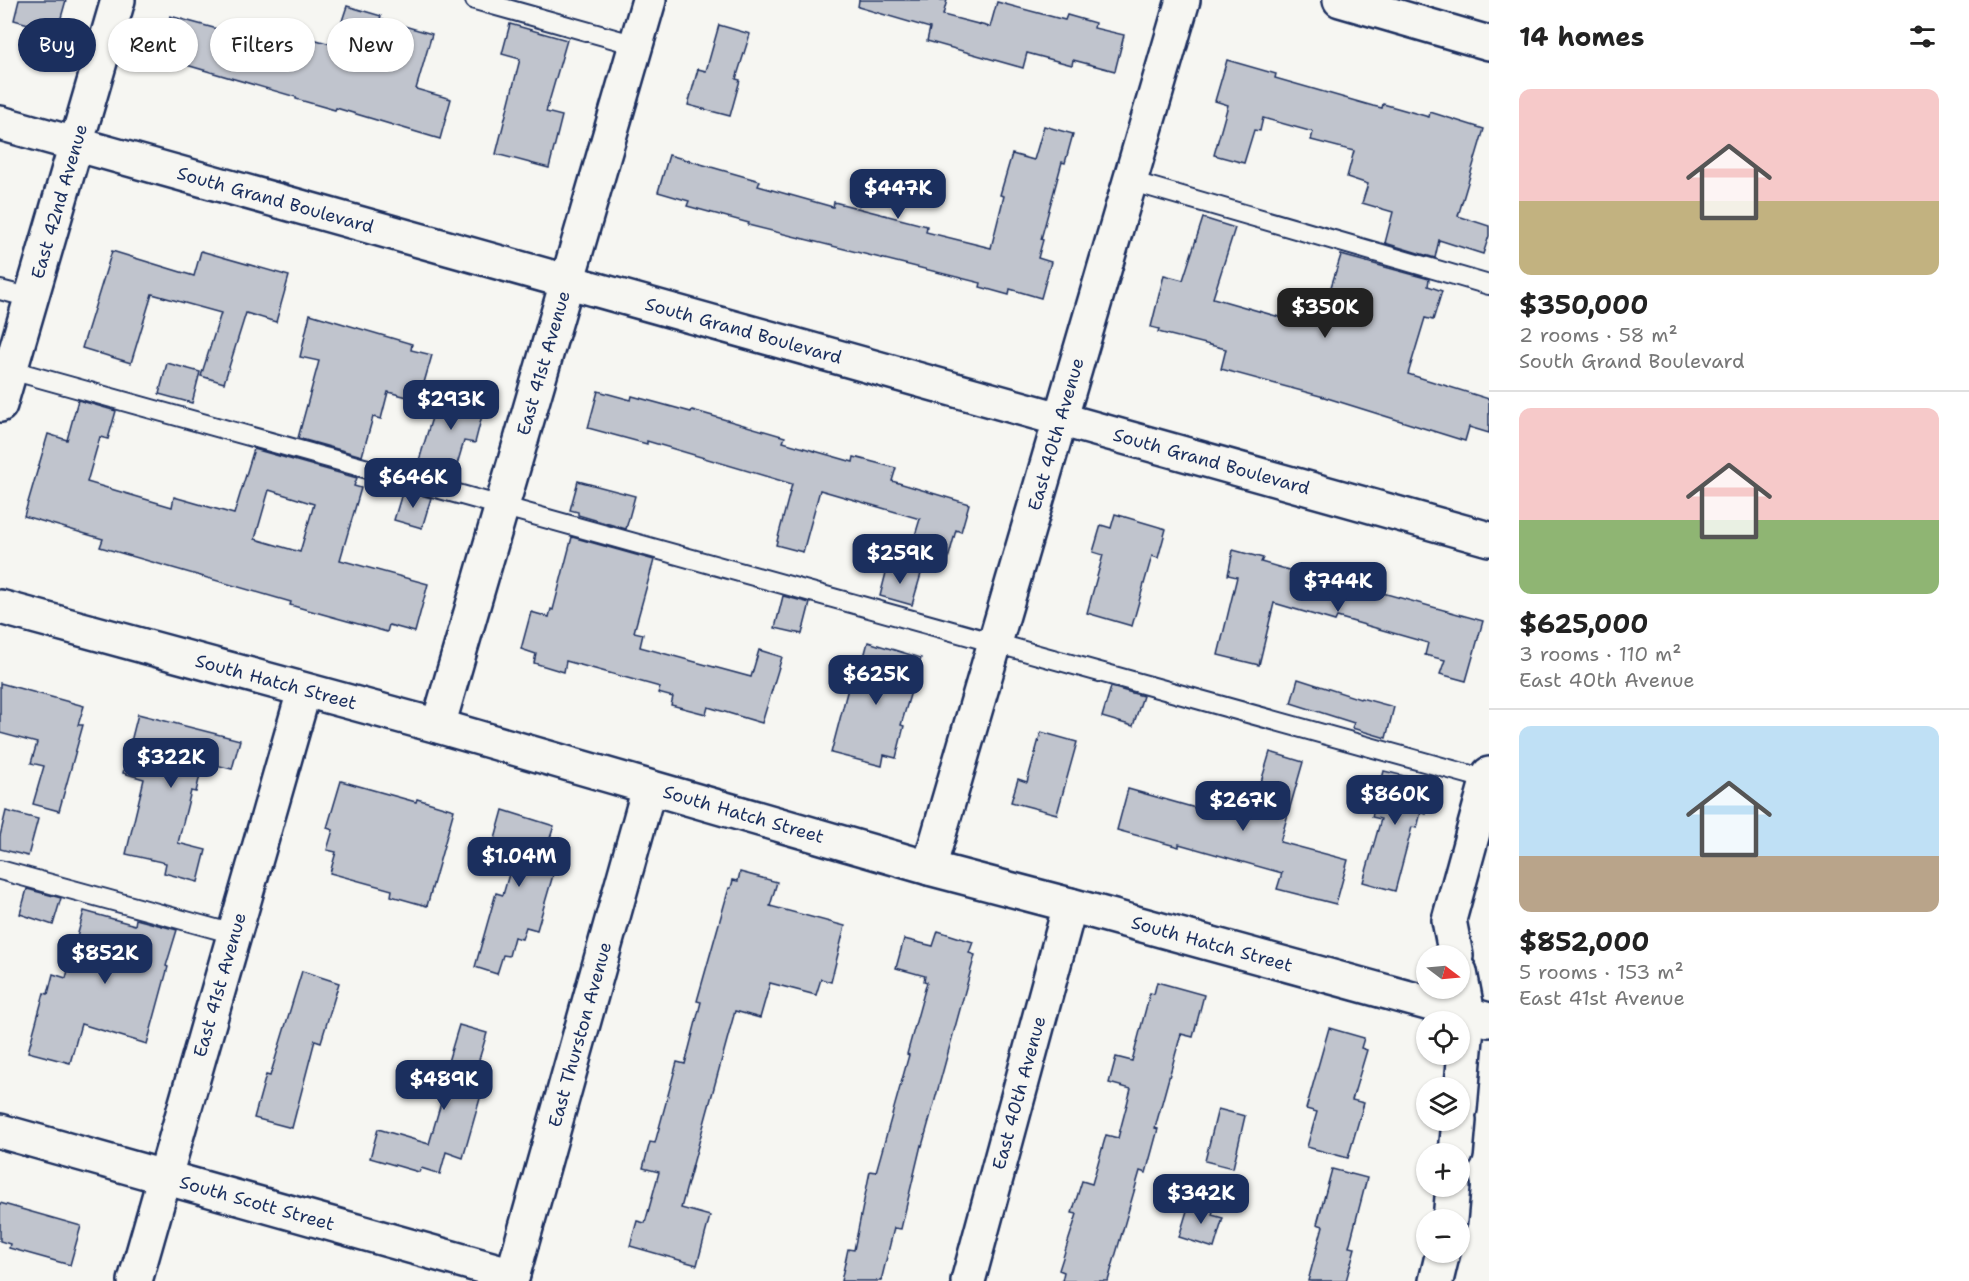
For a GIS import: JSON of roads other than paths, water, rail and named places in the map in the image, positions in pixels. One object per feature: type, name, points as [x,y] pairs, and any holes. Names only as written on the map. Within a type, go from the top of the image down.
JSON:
[{"type":"street","name":"East 42nd Avenue","points":[[0,405],[10,370],[15,294],[76,144],[118,0]]},
{"type":"street","name":"East 41st Avenue","points":[[438,726],[649,0]]},
{"type":"street","name":"East 40th Avenue","points":[[928,868],[1183,0]]},
{"type":"street","points":[[1340,0],[1489,43]]},
{"type":"street","name":"South Grand Boulevard","points":[[0,123],[1489,538]]},
{"type":"street","name":"South Hatch Street","points":[[0,607],[438,726],[928,868],[1070,904],[1478,1017]]},
{"type":"street","name":"East 41st Avenue","points":[[135,1281],[304,691]]},
{"type":"street","points":[[1454,945],[1449,920],[1489,778]]},
{"type":"street","name":"East Thurston Avenue","points":[[512,1278],[649,788]]},
{"type":"street","name":"East 40th Avenue","points":[[968,1281],[1070,904]]},
{"type":"street","points":[[1466,1077],[1478,1017],[1470,997]]},
{"type":"street","name":"South Scott Street","points":[[0,1131],[512,1278]]},
{"type":"street","points":[[1436,1281],[1440,1263]]},
{"type":"lane","points":[[475,0],[636,45]]},
{"type":"lane","points":[[1130,181],[1489,285]]},
{"type":"lane","points":[[10,370],[1489,778]]},
{"type":"lane","points":[[0,870],[234,934]]}]
